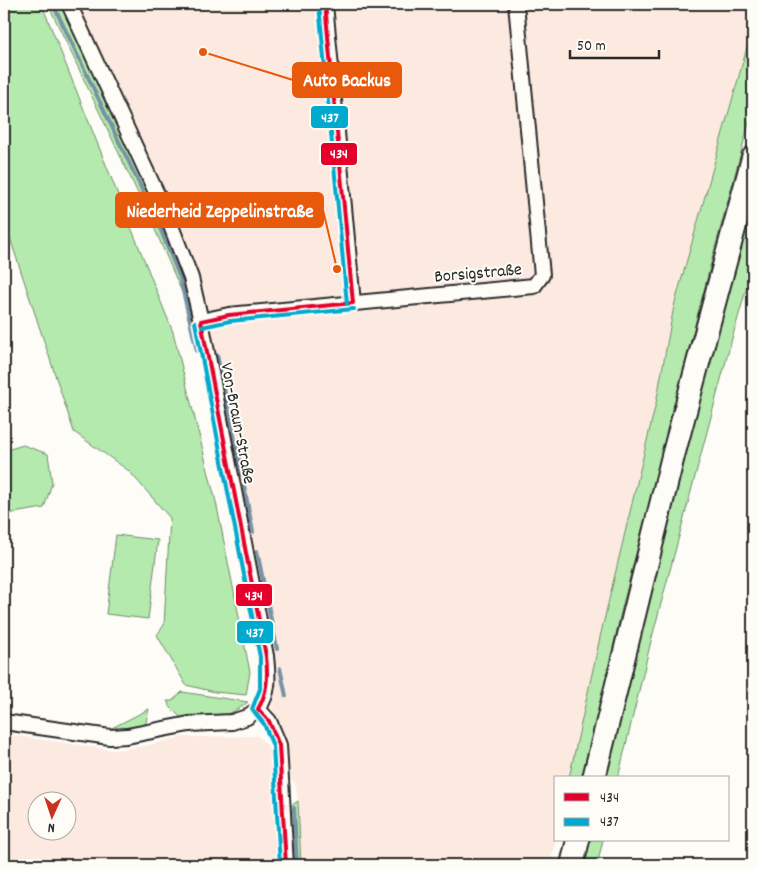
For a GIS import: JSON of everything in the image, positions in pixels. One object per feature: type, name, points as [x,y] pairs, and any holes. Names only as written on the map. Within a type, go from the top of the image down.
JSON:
[{"type":"highway","points":[[594,776],[670,465],[753,158]]},
{"type":"highway","points":[[572,865],[578,842]]},
{"type":"street","name":"Von-Braun-Straße","points":[[69,4],[168,218],[191,278],[266,656],[268,688],[264,701],[258,709]]},
{"type":"street","points":[[325,4],[353,303]]},
{"type":"street","name":"Borsigstraße","points":[[201,321],[229,315],[534,286],[538,282],[542,275],[516,4]]},
{"type":"street","points":[[4,722],[110,737],[127,736],[189,724],[232,722],[247,717],[258,709],[269,721],[279,745],[286,865]]},
{"type":"shaded area","points":[[76,4],[753,4],[753,26],[674,306],[656,403],[601,633],[569,776],[554,776],[554,842],[556,842],[550,865],[301,865],[299,807],[295,783],[288,778],[281,730],[271,706],[276,690],[267,626],[192,271]]},
{"type":"shaded area","points":[[4,734],[113,750],[145,746],[181,737],[258,736],[268,746],[273,767],[280,865],[4,865]]},
{"type":"green space","points":[[4,4],[36,4],[44,10],[173,332],[216,502],[250,672],[246,695],[215,692],[186,685],[157,635],[164,625],[170,518],[129,471],[74,432],[4,220]]},
{"type":"green space","points":[[48,4],[62,4],[74,28],[166,230],[184,282],[193,318],[153,225]]},
{"type":"green space","points":[[753,26],[753,108],[621,612],[584,776],[569,776],[601,633],[656,403],[674,306]]},
{"type":"green space","points":[[753,205],[753,266],[651,641],[618,776],[605,776],[693,423]]},
{"type":"green space","points":[[23,445],[48,454],[52,483],[44,508],[7,514],[4,512],[4,451]]},
{"type":"green space","points":[[116,535],[158,540],[148,619],[106,614]]},
{"type":"green space","points":[[182,692],[248,702],[225,715],[210,718],[182,719],[167,701],[172,701]]},
{"type":"green space","points":[[149,709],[145,726],[106,731]]},
{"type":"green space","points":[[298,801],[301,865],[294,865],[289,807]]},
{"type":"green space","points":[[590,842],[603,842],[597,865],[584,865]]},
{"type":"waterway","points":[[53,4],[158,223],[180,278],[197,351]]},
{"type":"waterway","points":[[217,355],[242,474]]},
{"type":"waterway","points":[[244,486],[253,532]]},
{"type":"waterway","points":[[257,551],[277,649]]},
{"type":"waterway","points":[[280,668],[286,696]]},
{"type":"waterway","points":[[294,808],[297,865]]},
{"type":"transit line","name":"434","points":[[325,4],[353,303]]},
{"type":"transit line","name":"437","points":[[319,5],[347,304]]},
{"type":"transit line","name":"434","points":[[201,321],[229,315],[353,303]]},
{"type":"transit line","name":"437","points":[[202,327],[230,321],[354,309]]},
{"type":"transit line","name":"434","points":[[201,321],[266,656],[266,683],[264,696],[258,709],[269,721],[279,745],[286,865]]},
{"type":"transit line","name":"437","points":[[195,322],[260,657],[260,689],[252,709],[264,724],[273,746],[280,865]]},
{"type":"place","name":"Auto Backus","points":[[203,52]]},
{"type":"place","name":"Niederheid Zeppelinstraße","points":[[337,269]]}]
